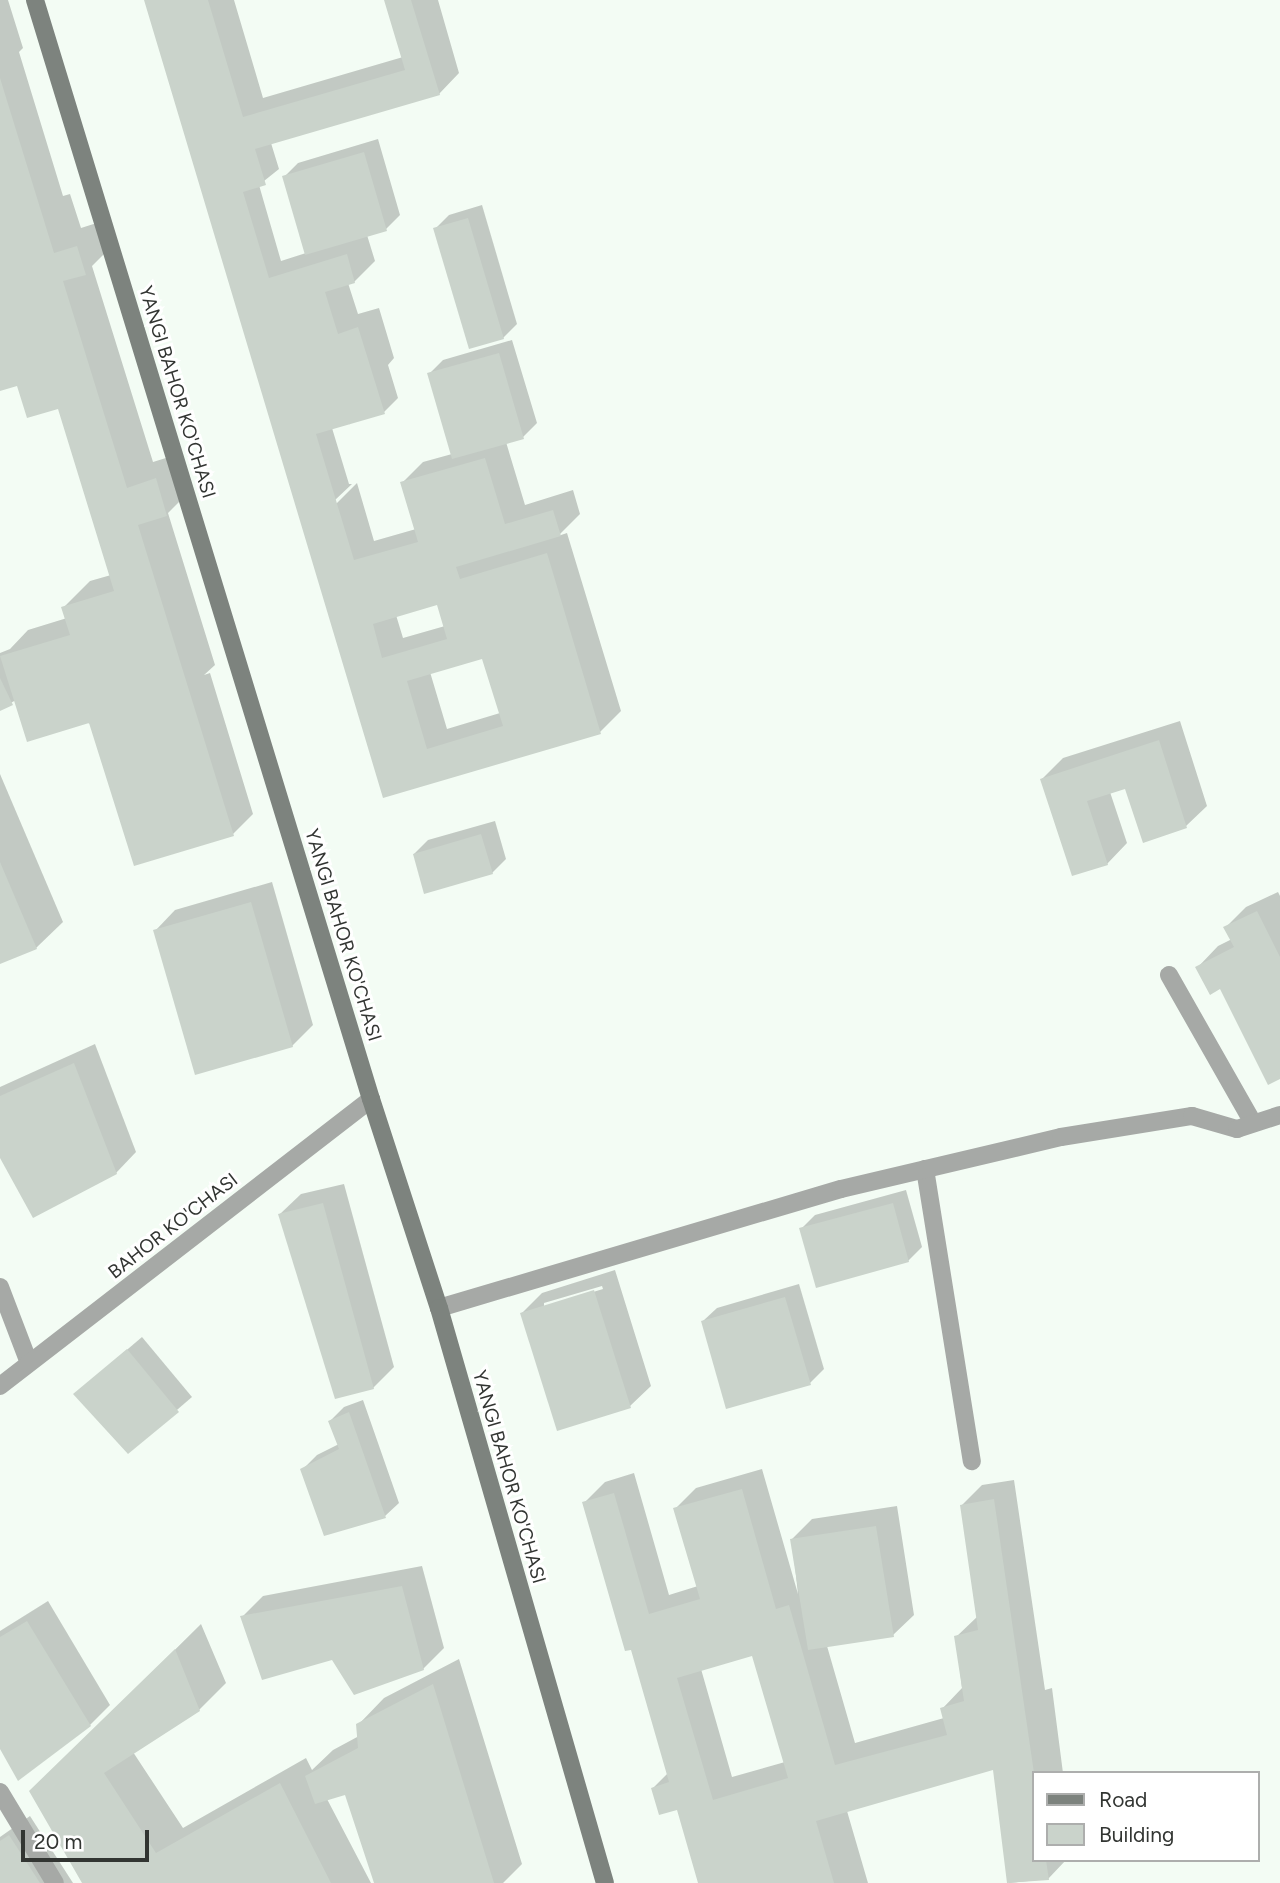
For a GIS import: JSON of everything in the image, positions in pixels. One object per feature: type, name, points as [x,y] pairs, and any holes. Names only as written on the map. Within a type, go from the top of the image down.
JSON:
[{"type":"street","name":"YANGI BAHOR KO'CHASI","points":[[35,0],[371,1099],[439,1308],[605,1883]]},
{"type":"street","points":[[1169,975],[1254,1123]]},
{"type":"street","name":"BAHOR KO'CHASI","points":[[0,1386],[371,1099]]},
{"type":"street","points":[[439,1308],[841,1189],[1061,1137],[1192,1116],[1237,1129],[1279,1117]]},
{"type":"street","points":[[925,1170],[972,1461]]},
{"type":"street","points":[[0,1287],[29,1363]]},
{"type":"street","points":[[0,1792],[55,1883]]},
{"type":"building","points":[[144,0],[208,0],[243,117],[405,70],[384,0],[411,0],[440,95],[255,149],[266,185],[243,192],[269,278],[347,254],[355,283],[325,292],[338,334],[358,327],[385,414],[316,434],[354,560],[418,542],[400,482],[485,458],[505,524],[553,510],[561,536],[456,567],[460,579],[547,553],[601,734],[383,798]],"holes":[[[437,605],[447,639],[382,658],[373,624]],[[482,659],[503,726],[427,749],[407,681]]]},
{"type":"building","points":[[0,78],[54,253],[77,246],[86,275],[63,281],[127,488],[156,478],[167,516],[138,525],[234,836],[134,866],[89,723],[27,742],[0,656],[70,635],[61,607],[114,591],[58,409],[27,418],[17,386],[0,391]]},
{"type":"building","points":[[364,152],[387,231],[305,255],[282,176]]},
{"type":"building","points":[[468,218],[504,339],[469,349],[433,228]]},
{"type":"building","points":[[499,353],[524,439],[452,459],[427,373]]},
{"type":"building","points":[[0,678],[13,705],[0,711]]},
{"type":"building","points":[[1159,740],[1187,828],[1143,843],[1125,789],[1087,801],[1108,865],[1072,876],[1040,779]]},
{"type":"building","points":[[481,834],[493,874],[424,894],[413,854]]},
{"type":"building","points":[[0,862],[37,949],[0,964]]},
{"type":"building","points":[[251,902],[293,1047],[195,1075],[153,930]]},
{"type":"building","points":[[1257,911],[1280,957],[1280,1079],[1268,1085],[1220,989],[1210,995],[1195,967],[1234,947],[1223,927]]},
{"type":"building","points":[[74,1063],[117,1174],[33,1218],[0,1158],[0,1096]]},
{"type":"building","points":[[323,1203],[374,1389],[335,1399],[278,1214]]},
{"type":"building","points":[[893,1203],[909,1262],[816,1288],[799,1228]]},
{"type":"building","points":[[594,1290],[631,1408],[557,1431],[520,1313]]},
{"type":"building","points":[[785,1297],[811,1385],[726,1409],[701,1321]]},
{"type":"building","points":[[127,1349],[179,1412],[128,1454],[73,1394]]},
{"type":"building","points":[[349,1412],[386,1518],[324,1536],[300,1469],[339,1449],[328,1421]]},
{"type":"building","points":[[742,1489],[776,1609],[789,1605],[835,1765],[947,1735],[940,1708],[964,1701],[954,1636],[978,1630],[960,1505],[994,1499],[1034,1771],[1032,1862],[1046,1862],[1049,1880],[1007,1883],[993,1770],[816,1821],[834,1883],[698,1883],[677,1810],[659,1815],[651,1788],[669,1782],[631,1650],[625,1651],[582,1502],[614,1493],[649,1614],[700,1599],[673,1508]],"holes":[[[752,1656],[788,1778],[713,1800],[677,1678]]]},
{"type":"building","points":[[876,1526],[894,1637],[808,1650],[790,1539]]},
{"type":"building","points":[[402,1586],[424,1670],[354,1695],[332,1660],[262,1680],[240,1616]]},
{"type":"building","points":[[27,1621],[91,1726],[18,1781],[0,1749],[0,1637]]},
{"type":"building","points":[[175,1649],[200,1711],[104,1773],[156,1853],[280,1783],[331,1883],[82,1883],[29,1791]]},
{"type":"building","points":[[433,1684],[494,1883],[374,1883],[345,1795],[315,1804],[305,1776],[358,1748],[356,1724]]},
{"type":"building","points":[[9,1835],[40,1883],[0,1883],[0,1841]]}]
